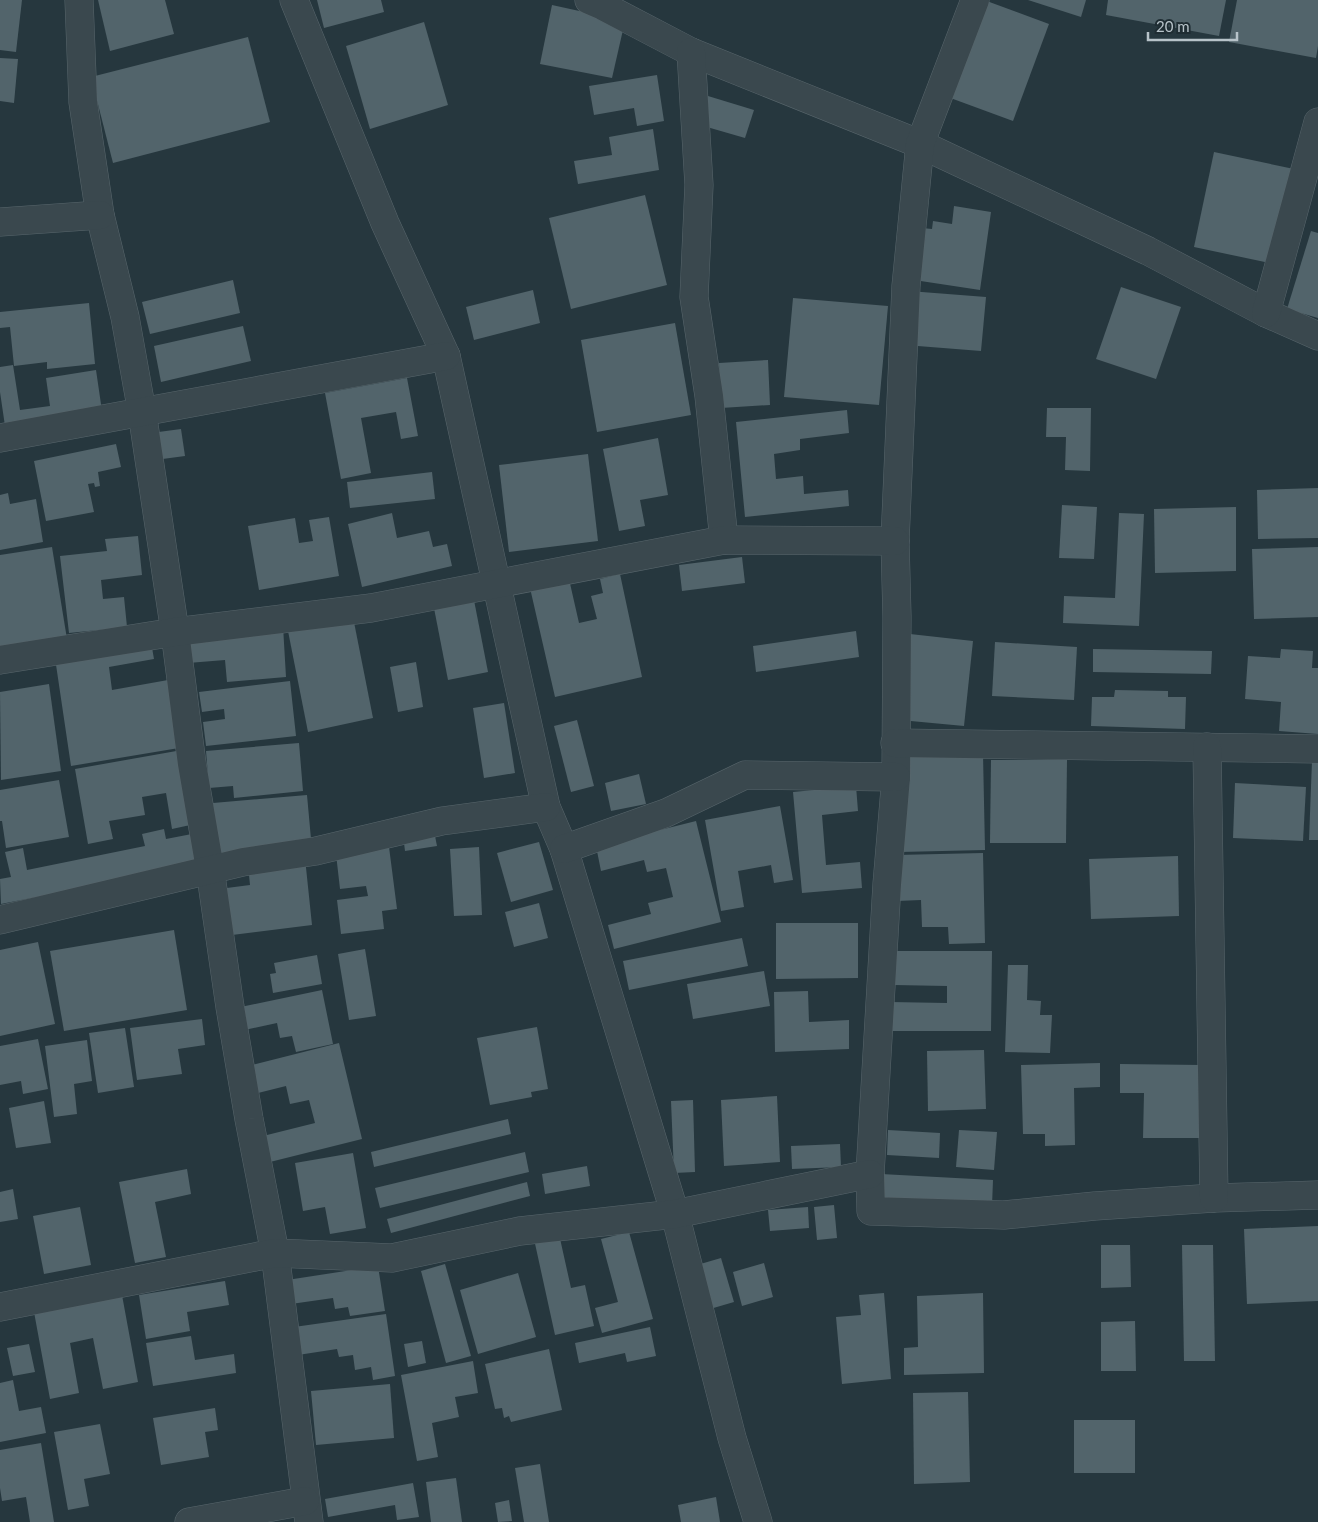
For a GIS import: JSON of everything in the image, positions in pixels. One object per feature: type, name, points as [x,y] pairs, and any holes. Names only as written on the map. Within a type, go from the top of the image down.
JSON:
[{"type":"street","points":[[79,0],[83,102],[100,214],[125,317],[142,412],[175,632],[192,764],[248,1119],[274,1253],[307,1511],[189,1522]]},
{"type":"street","points":[[294,0],[385,223],[446,356],[546,807],[564,849],[675,1214],[732,1438],[758,1522]]},
{"type":"street","points":[[975,0],[920,144],[906,286],[895,541],[897,617],[896,777],[886,894],[870,1174],[871,1211],[1004,1215],[1095,1206],[1214,1198],[1318,1195]]},
{"type":"street","points":[[599,2],[691,52],[920,144],[1148,251],[1266,313],[1318,336]]},
{"type":"street","points":[[691,52],[699,185],[694,297],[709,396],[724,540]]},
{"type":"street","points":[[1266,313],[1318,122]]},
{"type":"street","points":[[0,222],[100,214]]},
{"type":"street","points":[[0,438],[446,356]]},
{"type":"street","points":[[0,660],[175,632],[371,608],[724,540],[895,541]]},
{"type":"street","points":[[895,743],[1318,749]]},
{"type":"street","points":[[1207,747],[1214,1198]]},
{"type":"street","points":[[564,849],[666,813],[745,775],[896,777]]},
{"type":"street","points":[[1,918],[210,869],[316,851],[442,821],[546,807]]},
{"type":"street","points":[[0,1307],[274,1253],[392,1258],[520,1231],[675,1214],[870,1174]]},
{"type":"building","points":[[0,0],[22,0],[16,52],[0,50]]},
{"type":"building","points":[[98,0],[165,0],[174,34],[110,51]]},
{"type":"building","points":[[317,0],[381,0],[384,12],[324,28]]},
{"type":"building","points":[[984,0],[1049,24],[1013,121],[945,96]]},
{"type":"building","points":[[1028,0],[1086,0],[1081,17]]},
{"type":"building","points":[[1108,0],[1226,0],[1219,36],[1106,15]]},
{"type":"building","points":[[1237,0],[1318,0],[1318,46],[1316,58],[1229,42]]},
{"type":"building","points":[[552,5],[625,21],[612,78],[540,64]]},
{"type":"building","points":[[424,22],[448,105],[370,129],[346,46]]},
{"type":"building","points":[[248,37],[270,122],[113,163],[91,77]]},
{"type":"building","points":[[0,58],[18,59],[14,103],[0,101]]},
{"type":"building","points":[[657,75],[664,121],[637,126],[634,108],[594,115],[589,86]]},
{"type":"building","points":[[708,96],[754,110],[745,138],[700,125]]},
{"type":"building","points":[[653,129],[659,170],[578,184],[574,161],[612,155],[609,137]]},
{"type":"building","points":[[1214,152],[1294,169],[1274,264],[1194,247]]},
{"type":"building","points":[[645,195],[667,285],[571,309],[549,218]]},
{"type":"building","points":[[954,206],[991,212],[980,290],[914,280],[922,228],[932,229],[933,221],[952,224]]},
{"type":"building","points":[[1311,231],[1318,233],[1318,318],[1287,309]]},
{"type":"building","points":[[233,280],[240,313],[150,334],[142,302]]},
{"type":"building","points":[[1121,287],[1181,307],[1156,379],[1096,359]]},
{"type":"building","points":[[533,290],[540,323],[474,340],[466,307]]},
{"type":"building","points":[[909,291],[986,297],[981,351],[905,345]]},
{"type":"building","points":[[793,298],[888,306],[879,405],[784,397]]},
{"type":"building","points":[[89,303],[95,364],[47,369],[47,362],[14,366],[10,327],[0,328],[0,312]]},
{"type":"building","points":[[675,323],[691,415],[597,432],[581,340]]},
{"type":"building","points":[[243,326],[251,361],[161,382],[154,346]]},
{"type":"building","points":[[768,360],[770,405],[721,408],[719,363]]},
{"type":"building","points":[[13,365],[20,410],[50,406],[46,378],[96,370],[102,411],[5,426],[0,392],[0,367]]},
{"type":"building","points":[[407,378],[418,436],[401,439],[396,412],[361,418],[371,473],[341,479],[325,393]]},
{"type":"building","points":[[1047,408],[1091,408],[1090,471],[1065,470],[1066,437],[1046,437]]},
{"type":"building","points":[[847,410],[849,433],[800,439],[800,450],[774,454],[776,479],[803,476],[804,494],[848,490],[849,506],[745,517],[736,422]]},
{"type":"building","points":[[181,429],[185,456],[155,460],[151,433]]},
{"type":"building","points":[[658,438],[668,495],[640,500],[645,526],[619,531],[603,449]]},
{"type":"building","points":[[116,444],[121,467],[98,472],[100,486],[95,487],[94,483],[88,484],[94,512],[46,521],[34,461]]},
{"type":"building","points":[[588,454],[598,541],[509,552],[499,465]]},
{"type":"building","points":[[432,472],[435,499],[350,508],[347,482]]},
{"type":"building","points":[[1318,488],[1318,538],[1258,539],[1257,490]]},
{"type":"building","points":[[8,493],[10,504],[36,499],[43,542],[0,550],[0,495]]},
{"type":"building","points":[[1062,505],[1097,507],[1094,559],[1059,558]]},
{"type":"building","points":[[1236,507],[1236,571],[1155,573],[1154,509]]},
{"type":"building","points":[[392,513],[397,538],[429,531],[433,547],[447,544],[452,566],[362,587],[348,524]]},
{"type":"building","points":[[1119,513],[1144,514],[1139,626],[1063,623],[1064,596],[1115,598]]},
{"type":"building","points":[[329,517],[339,576],[259,590],[248,526],[295,518],[299,543],[313,541],[309,520]]},
{"type":"building","points":[[138,536],[142,575],[101,580],[103,599],[124,597],[127,627],[69,633],[60,556],[107,551],[105,539]]},
{"type":"building","points":[[52,547],[67,639],[0,650],[0,555]]},
{"type":"building","points":[[1318,547],[1318,617],[1254,619],[1252,549]]},
{"type":"building","points":[[742,557],[745,583],[682,591],[679,565]]},
{"type":"building","points":[[620,574],[642,677],[555,697],[530,588],[569,579],[579,623],[597,619],[591,596],[603,593],[600,579]]},
{"type":"building","points":[[473,595],[488,672],[448,680],[433,603]]},
{"type":"building","points":[[352,612],[373,718],[308,732],[287,626]]},
{"type":"building","points":[[283,626],[286,677],[227,682],[225,660],[188,663],[186,634]]},
{"type":"building","points":[[856,631],[859,657],[756,672],[753,646]]},
{"type":"building","points":[[910,634],[973,641],[964,726],[900,720]]},
{"type":"building","points":[[151,642],[154,659],[109,667],[112,690],[168,680],[179,748],[71,766],[55,658]]},
{"type":"building","points":[[995,642],[1077,647],[1074,700],[992,696]]},
{"type":"building","points":[[1093,649],[1212,651],[1211,674],[1093,672]]},
{"type":"building","points":[[1281,649],[1313,651],[1312,668],[1318,668],[1318,734],[1279,731],[1281,702],[1245,699],[1248,656],[1280,658]]},
{"type":"building","points":[[416,662],[423,707],[398,712],[390,667]]},
{"type":"building","points":[[290,681],[296,736],[206,746],[203,722],[225,719],[224,709],[202,712],[199,692]]},
{"type":"building","points":[[49,684],[61,771],[1,780],[0,692]]},
{"type":"building","points":[[1115,690],[1168,691],[1168,697],[1186,697],[1185,729],[1091,726],[1092,697],[1114,697]]},
{"type":"building","points":[[504,703],[515,773],[484,778],[473,708]]},
{"type":"building","points":[[577,720],[594,786],[571,792],[554,726]]},
{"type":"building","points":[[299,743],[303,791],[234,798],[233,786],[209,788],[206,751]]},
{"type":"building","points":[[182,750],[195,824],[172,829],[166,793],[142,797],[145,815],[109,821],[113,839],[88,844],[75,769]]},
{"type":"building","points":[[983,754],[985,850],[900,852],[898,757]]},
{"type":"building","points":[[991,760],[1067,760],[1066,843],[990,843]]},
{"type":"building","points":[[1312,761],[1318,761],[1318,840],[1309,840]]},
{"type":"building","points":[[639,774],[646,804],[611,811],[605,783]]},
{"type":"building","points":[[59,780],[69,837],[6,848],[2,821],[0,821],[0,790]]},
{"type":"building","points":[[1235,783],[1306,787],[1303,841],[1233,838]]},
{"type":"building","points":[[856,786],[858,811],[822,815],[826,865],[860,862],[862,888],[802,893],[793,792]]},
{"type":"building","points":[[307,795],[312,850],[217,858],[213,803]]},
{"type":"building","points":[[780,806],[793,880],[774,883],[771,865],[738,871],[744,907],[721,911],[705,820]]},
{"type":"building","points":[[696,821],[721,922],[614,949],[608,925],[651,914],[648,903],[673,897],[666,868],[647,872],[644,860],[601,871],[596,846]]},
{"type":"building","points":[[164,829],[166,839],[197,833],[203,864],[1,904],[0,879],[11,877],[5,852],[23,848],[27,870],[145,846],[142,834]]},
{"type":"building","points":[[434,831],[437,846],[405,851],[403,835]]},
{"type":"building","points":[[539,842],[553,890],[511,902],[497,853]]},
{"type":"building","points":[[389,847],[397,909],[382,911],[384,929],[341,934],[337,900],[368,896],[366,886],[340,889],[336,854]]},
{"type":"building","points":[[479,847],[482,915],[454,916],[450,849]]},
{"type":"building","points":[[983,853],[985,943],[949,944],[948,927],[922,927],[921,900],[897,901],[896,855]]},
{"type":"building","points":[[1178,856],[1179,916],[1091,919],[1089,859]]},
{"type":"building","points":[[305,858],[312,925],[224,936],[219,889],[250,885],[248,865]]},
{"type":"building","points":[[539,903],[548,938],[514,947],[505,912]]},
{"type":"building","points":[[776,923],[858,923],[858,978],[776,979]]},
{"type":"building","points":[[174,930],[187,1010],[64,1031],[50,951]]},
{"type":"building","points":[[742,938],[748,966],[629,990],[623,961]]},
{"type":"building","points":[[38,942],[55,1024],[0,1036],[0,950]]},
{"type":"building","points":[[365,949],[376,1016],[349,1020],[338,954]]},
{"type":"building","points":[[894,951],[992,951],[991,1031],[890,1031],[890,1002],[947,1003],[947,986],[894,985]]},
{"type":"building","points":[[317,955],[322,984],[273,993],[270,974],[276,973],[274,963]]},
{"type":"building","points":[[1008,965],[1028,965],[1027,1000],[1041,1001],[1040,1015],[1052,1015],[1050,1053],[1005,1052]]},
{"type":"building","points":[[764,971],[770,1006],[693,1019],[687,984]]},
{"type":"building","points":[[322,990],[333,1044],[296,1052],[292,1036],[280,1038],[277,1023],[235,1032],[231,1009]]},
{"type":"building","points":[[808,991],[809,1022],[849,1020],[849,1049],[775,1052],[774,992]]},
{"type":"building","points":[[202,1019],[205,1045],[178,1049],[182,1074],[137,1080],[130,1028]]},
{"type":"building","points":[[537,1027],[548,1089],[531,1092],[532,1097],[490,1105],[477,1038]]},
{"type":"building","points":[[125,1028],[134,1087],[98,1093],[89,1033]]},
{"type":"building","points":[[38,1039],[48,1089],[23,1094],[21,1081],[0,1085],[0,1046]]},
{"type":"building","points":[[87,1040],[92,1081],[74,1084],[77,1114],[54,1117],[45,1046]]},
{"type":"building","points":[[339,1043],[362,1139],[270,1162],[263,1136],[315,1123],[309,1100],[290,1104],[286,1086],[258,1093],[252,1065]]},
{"type":"building","points":[[984,1050],[986,1109],[928,1111],[927,1051]]},
{"type":"building","points":[[1100,1063],[1100,1087],[1074,1088],[1075,1145],[1045,1146],[1045,1134],[1023,1134],[1021,1065]]},
{"type":"building","points":[[1120,1064],[1202,1065],[1200,1138],[1143,1138],[1144,1093],[1120,1093]]},
{"type":"building","points":[[777,1096],[780,1162],[724,1166],[721,1100]]},
{"type":"building","points":[[693,1100],[695,1172],[674,1173],[671,1101]]},
{"type":"building","points":[[44,1101],[51,1143],[16,1148],[9,1108]]},
{"type":"building","points":[[508,1119],[511,1134],[374,1167],[371,1152]]},
{"type":"building","points":[[888,1130],[940,1133],[939,1158],[887,1155]]},
{"type":"building","points":[[959,1130],[997,1132],[994,1170],[956,1167]]},
{"type":"building","points":[[840,1144],[841,1167],[792,1169],[791,1146]]},
{"type":"building","points":[[525,1152],[529,1172],[380,1208],[375,1188]]},
{"type":"building","points":[[353,1153],[366,1228],[330,1234],[325,1207],[303,1211],[295,1163]]},
{"type":"building","points":[[587,1166],[590,1186],[545,1194],[542,1174]]},
{"type":"building","points":[[187,1169],[191,1194],[155,1202],[166,1257],[135,1263],[119,1182]]},
{"type":"building","points":[[881,1174],[993,1180],[992,1206],[880,1200]]},
{"type":"building","points":[[527,1182],[530,1196],[391,1233],[387,1219]]},
{"type":"building","points":[[13,1189],[18,1219],[0,1222],[0,1192]]},
{"type":"building","points":[[834,1205],[837,1238],[817,1240],[814,1207]]},
{"type":"building","points":[[80,1207],[91,1265],[44,1274],[33,1216]]},
{"type":"building","points":[[808,1207],[809,1228],[770,1231],[768,1210]]},
{"type":"building","points":[[1318,1226],[1318,1301],[1247,1304],[1244,1229]]},
{"type":"building","points":[[629,1232],[653,1319],[602,1333],[595,1308],[618,1302],[601,1239]]},
{"type":"building","points":[[559,1234],[571,1288],[585,1285],[594,1326],[555,1335],[534,1239]]},
{"type":"building","points":[[1101,1245],[1130,1245],[1131,1287],[1101,1288]]},
{"type":"building","points":[[1182,1245],[1213,1245],[1215,1361],[1184,1361]]},
{"type":"building","points":[[721,1258],[734,1302],[710,1309],[697,1265]]},
{"type":"building","points":[[764,1263],[773,1297],[742,1306],[733,1272]]},
{"type":"building","points":[[445,1264],[471,1356],[446,1363],[421,1271]]},
{"type":"building","points":[[378,1266],[385,1311],[350,1316],[348,1307],[335,1309],[333,1298],[291,1304],[287,1280]]},
{"type":"building","points":[[518,1273],[536,1337],[478,1354],[460,1290]]},
{"type":"building","points":[[225,1281],[229,1305],[187,1312],[190,1331],[146,1339],[139,1295]]},
{"type":"building","points":[[884,1293],[891,1379],[842,1384],[836,1317],[861,1315],[859,1295]]},
{"type":"building","points":[[983,1293],[984,1373],[904,1375],[904,1348],[918,1347],[917,1296]]},
{"type":"building","points":[[122,1295],[138,1382],[103,1389],[93,1338],[70,1343],[79,1393],[50,1399],[34,1312]]},
{"type":"building","points":[[386,1314],[395,1376],[373,1380],[371,1367],[355,1370],[353,1355],[339,1357],[337,1349],[298,1355],[294,1327]]},
{"type":"building","points":[[1135,1321],[1136,1371],[1101,1371],[1101,1322]]},
{"type":"building","points":[[650,1327],[656,1356],[627,1362],[625,1353],[579,1363],[575,1343]]},
{"type":"building","points":[[191,1336],[195,1360],[234,1354],[236,1373],[153,1386],[146,1343]]},
{"type":"building","points":[[422,1341],[426,1363],[408,1367],[404,1344]]},
{"type":"building","points":[[29,1344],[35,1372],[13,1376],[7,1348]]},
{"type":"building","points":[[549,1349],[562,1410],[511,1422],[509,1416],[504,1418],[502,1408],[495,1409],[485,1364]]},
{"type":"building","points":[[473,1361],[478,1393],[455,1397],[459,1417],[432,1423],[438,1457],[417,1461],[401,1375]]},
{"type":"building","points":[[13,1380],[19,1411],[41,1407],[46,1433],[0,1442],[0,1383]]},
{"type":"building","points":[[390,1384],[394,1438],[316,1445],[311,1391]]},
{"type":"building","points":[[968,1392],[970,1482],[914,1484],[913,1393]]},
{"type":"building","points":[[215,1408],[218,1430],[205,1432],[209,1457],[161,1465],[153,1418]]},
{"type":"building","points":[[1074,1420],[1135,1420],[1135,1473],[1074,1473]]},
{"type":"building","points":[[100,1424],[110,1474],[84,1479],[89,1506],[68,1510],[54,1432]]},
{"type":"building","points":[[41,1443],[54,1522],[30,1522],[26,1497],[2,1501],[0,1450]]},
{"type":"building","points":[[540,1464],[549,1522],[524,1522],[515,1468]]},
{"type":"building","points":[[456,1478],[462,1522],[431,1522],[426,1482]]},
{"type":"building","points":[[413,1483],[419,1517],[397,1520],[395,1505],[328,1517],[325,1499]]},
{"type":"building","points":[[716,1497],[720,1522],[681,1522],[678,1505]]},
{"type":"building","points":[[509,1500],[512,1521],[498,1522],[495,1503]]}]
